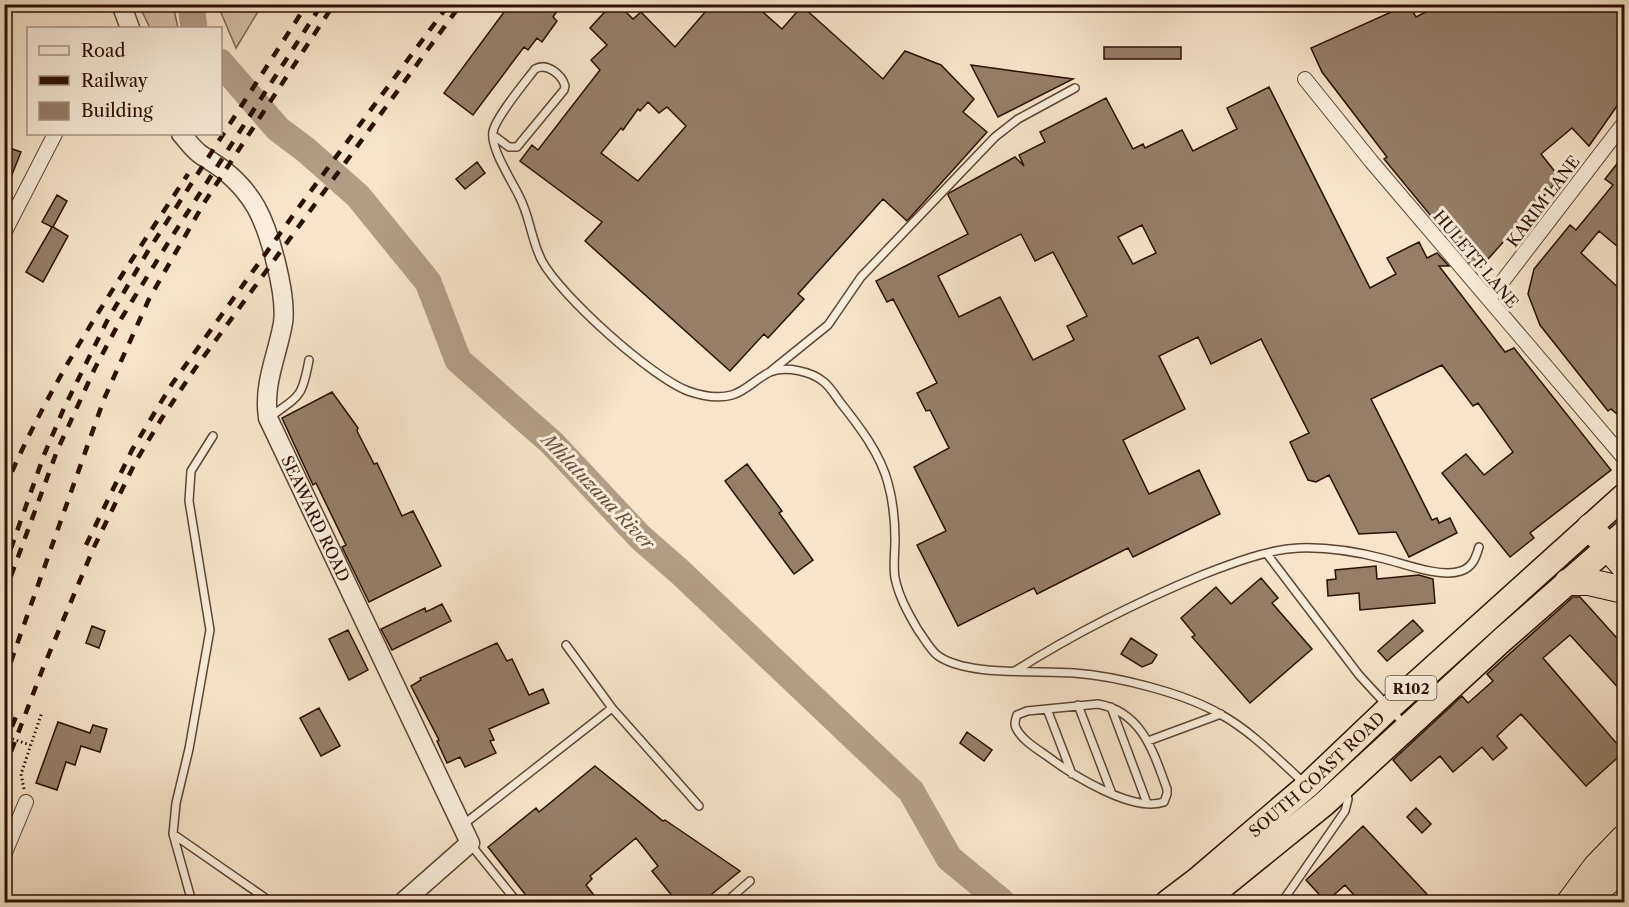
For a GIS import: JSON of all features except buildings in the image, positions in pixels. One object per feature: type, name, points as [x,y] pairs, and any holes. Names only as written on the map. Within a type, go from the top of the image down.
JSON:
[{"type":"highway","name":"SOUTH COAST ROAD","points":[[1168,903],[1204,893],[1316,795],[1389,708],[1590,527],[1620,510]]},
{"type":"highway","points":[[1590,527],[1619,549]]},
{"type":"highway","name":"SOUTH COAST ROAD","points":[[1316,795],[1344,786],[1568,582],[1619,549]]},
{"type":"highway","points":[[1568,582],[1589,582],[1624,590]]},
{"type":"highway","points":[[1484,622],[1502,640]]},
{"type":"highway","points":[[1455,648],[1474,666]]},
{"type":"highway","points":[[1570,903],[1596,867],[1624,838]]},
{"type":"highway","points":[[1582,903],[1624,868]]},
{"type":"street","points":[[121,4],[130,27]]},
{"type":"street","name":"HULETT LANE","points":[[1305,80],[1624,458]]},
{"type":"street","name":"KARIM LANE","points":[[1489,299],[1624,123]]},
{"type":"street","points":[[4,233],[54,135]]},
{"type":"street","name":"SEAWARD ROAD","points":[[182,135],[197,152],[226,172],[241,187],[255,205],[265,225],[277,265],[283,320],[267,384],[265,402],[268,418],[470,843]]},
{"type":"street","points":[[4,855],[26,802]]},
{"type":"street","points":[[403,903],[470,843]]},
{"type":"lane","points":[[493,135],[509,147],[517,147],[564,90],[564,80],[546,66],[535,69],[499,120],[493,135],[499,156],[522,200],[532,240],[545,266],[571,298],[605,330],[666,379],[686,390],[711,397],[734,394],[771,371],[828,325],[861,277],[995,136],[1018,119],[1075,88]]},
{"type":"lane","points":[[268,418],[302,392],[309,360]]},
{"type":"lane","points":[[771,371],[790,369],[811,374],[823,381],[878,456],[888,482],[893,506],[894,574],[899,594],[908,613],[937,655],[960,665],[1105,677],[1183,698],[1221,714],[1259,743],[1316,795]]},
{"type":"lane","points":[[192,903],[173,834],[176,803],[189,749],[210,630],[189,501],[191,471],[213,436]]},
{"type":"lane","points":[[1015,671],[1062,641],[1166,590],[1241,560],[1298,548],[1329,549],[1383,558],[1420,569],[1442,572],[1461,571],[1474,562],[1479,547]]},
{"type":"lane","points":[[1267,554],[1359,675],[1408,728]]},
{"type":"lane","points":[[566,645],[612,708],[699,806]]},
{"type":"lane","points":[[1098,704],[1111,707],[1125,714],[1135,723],[1148,741],[1159,766],[1167,794],[1164,802],[1147,803],[1112,794],[1072,774],[1034,747],[1016,729],[1015,718],[1020,713],[1078,705],[1098,704]]},
{"type":"lane","points":[[1078,705],[1112,794]]},
{"type":"lane","points":[[1111,707],[1147,803]]},
{"type":"lane","points":[[462,826],[612,708]]},
{"type":"lane","points":[[1047,709],[1072,774]]},
{"type":"lane","points":[[1148,741],[1221,714]]},
{"type":"lane","points":[[1282,903],[1345,811],[1348,799],[1344,786]]},
{"type":"lane","points":[[173,834],[271,903]]},
{"type":"lane","name":"SEAWARD ROAD","points":[[470,843],[517,903]]},
{"type":"lane","points":[[726,903],[750,881]]},
{"type":"path","points":[[21,774],[42,711]]},
{"type":"path","points":[[4,736],[30,745]]},
{"type":"shaded area","points":[[139,5],[173,5],[178,27],[150,27]]},
{"type":"shaded area","points":[[218,5],[262,5],[236,48],[219,8]]},
{"type":"waterway","name":"Mhlatuzana River","points":[[191,4],[194,27]]},
{"type":"waterway","name":"Mhlatuzana River","points":[[222,64],[278,129],[306,150],[358,196],[428,282],[458,360],[552,443],[640,537],[680,572],[911,791],[949,858],[1002,902]]},
{"type":"railway","points":[[4,568],[44,455],[64,408],[107,321],[148,251],[307,4]]},
{"type":"railway","points":[[4,595],[57,451],[95,368],[121,319],[322,4]]},
{"type":"railway","points":[[4,681],[104,399],[149,299],[204,203],[334,4]]},
{"type":"railway","points":[[86,545],[132,450],[172,384],[449,4]]},
{"type":"railway","points":[[4,770],[43,668],[94,547],[136,461],[194,370],[461,4]]},
{"type":"railway","points":[[4,490],[23,448],[66,367],[113,289],[188,174]]},
{"type":"railway","points":[[4,745],[18,712]]}]
